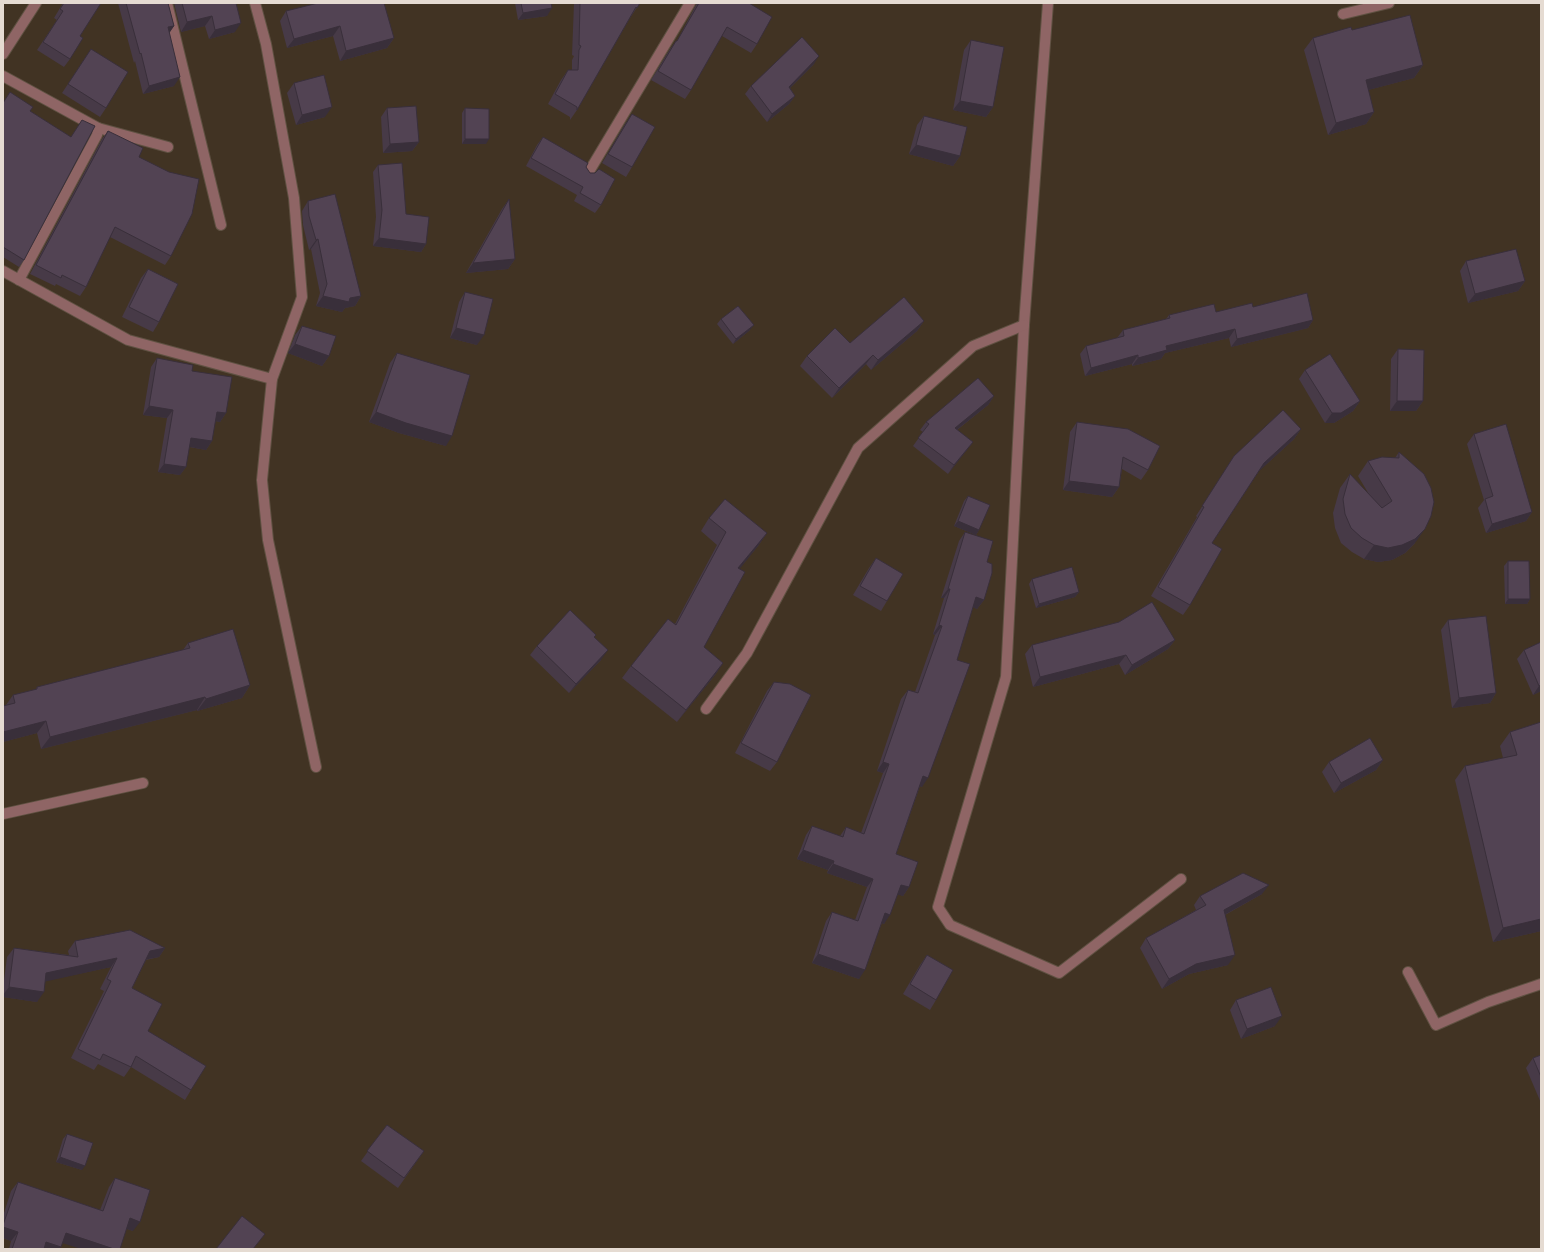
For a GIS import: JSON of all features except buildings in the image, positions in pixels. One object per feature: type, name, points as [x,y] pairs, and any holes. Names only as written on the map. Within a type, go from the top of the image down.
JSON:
[{"type":"street","points":[[3,54],[36,3]]},
{"type":"street","points":[[167,3],[221,225]]},
{"type":"street","points":[[255,3],[266,44],[294,198],[302,297],[272,379],[262,480],[268,540],[316,767]]},
{"type":"street","points":[[586,175],[690,3]]},
{"type":"street","points":[[1048,3],[1024,325],[1006,677],[938,907],[950,925],[1059,973],[1181,879]]},
{"type":"street","points":[[1343,14],[1389,3]]},
{"type":"street","points":[[3,76],[98,128],[168,147]]},
{"type":"street","points":[[20,280],[97,135],[98,128]]},
{"type":"street","points":[[3,271],[128,340],[272,379]]},
{"type":"street","points":[[706,709],[748,653],[858,448],[973,346],[1024,325]]},
{"type":"street","points":[[3,814],[143,783]]},
{"type":"street","points":[[1408,972],[1436,1025],[1488,1002],[1541,984]]}]
